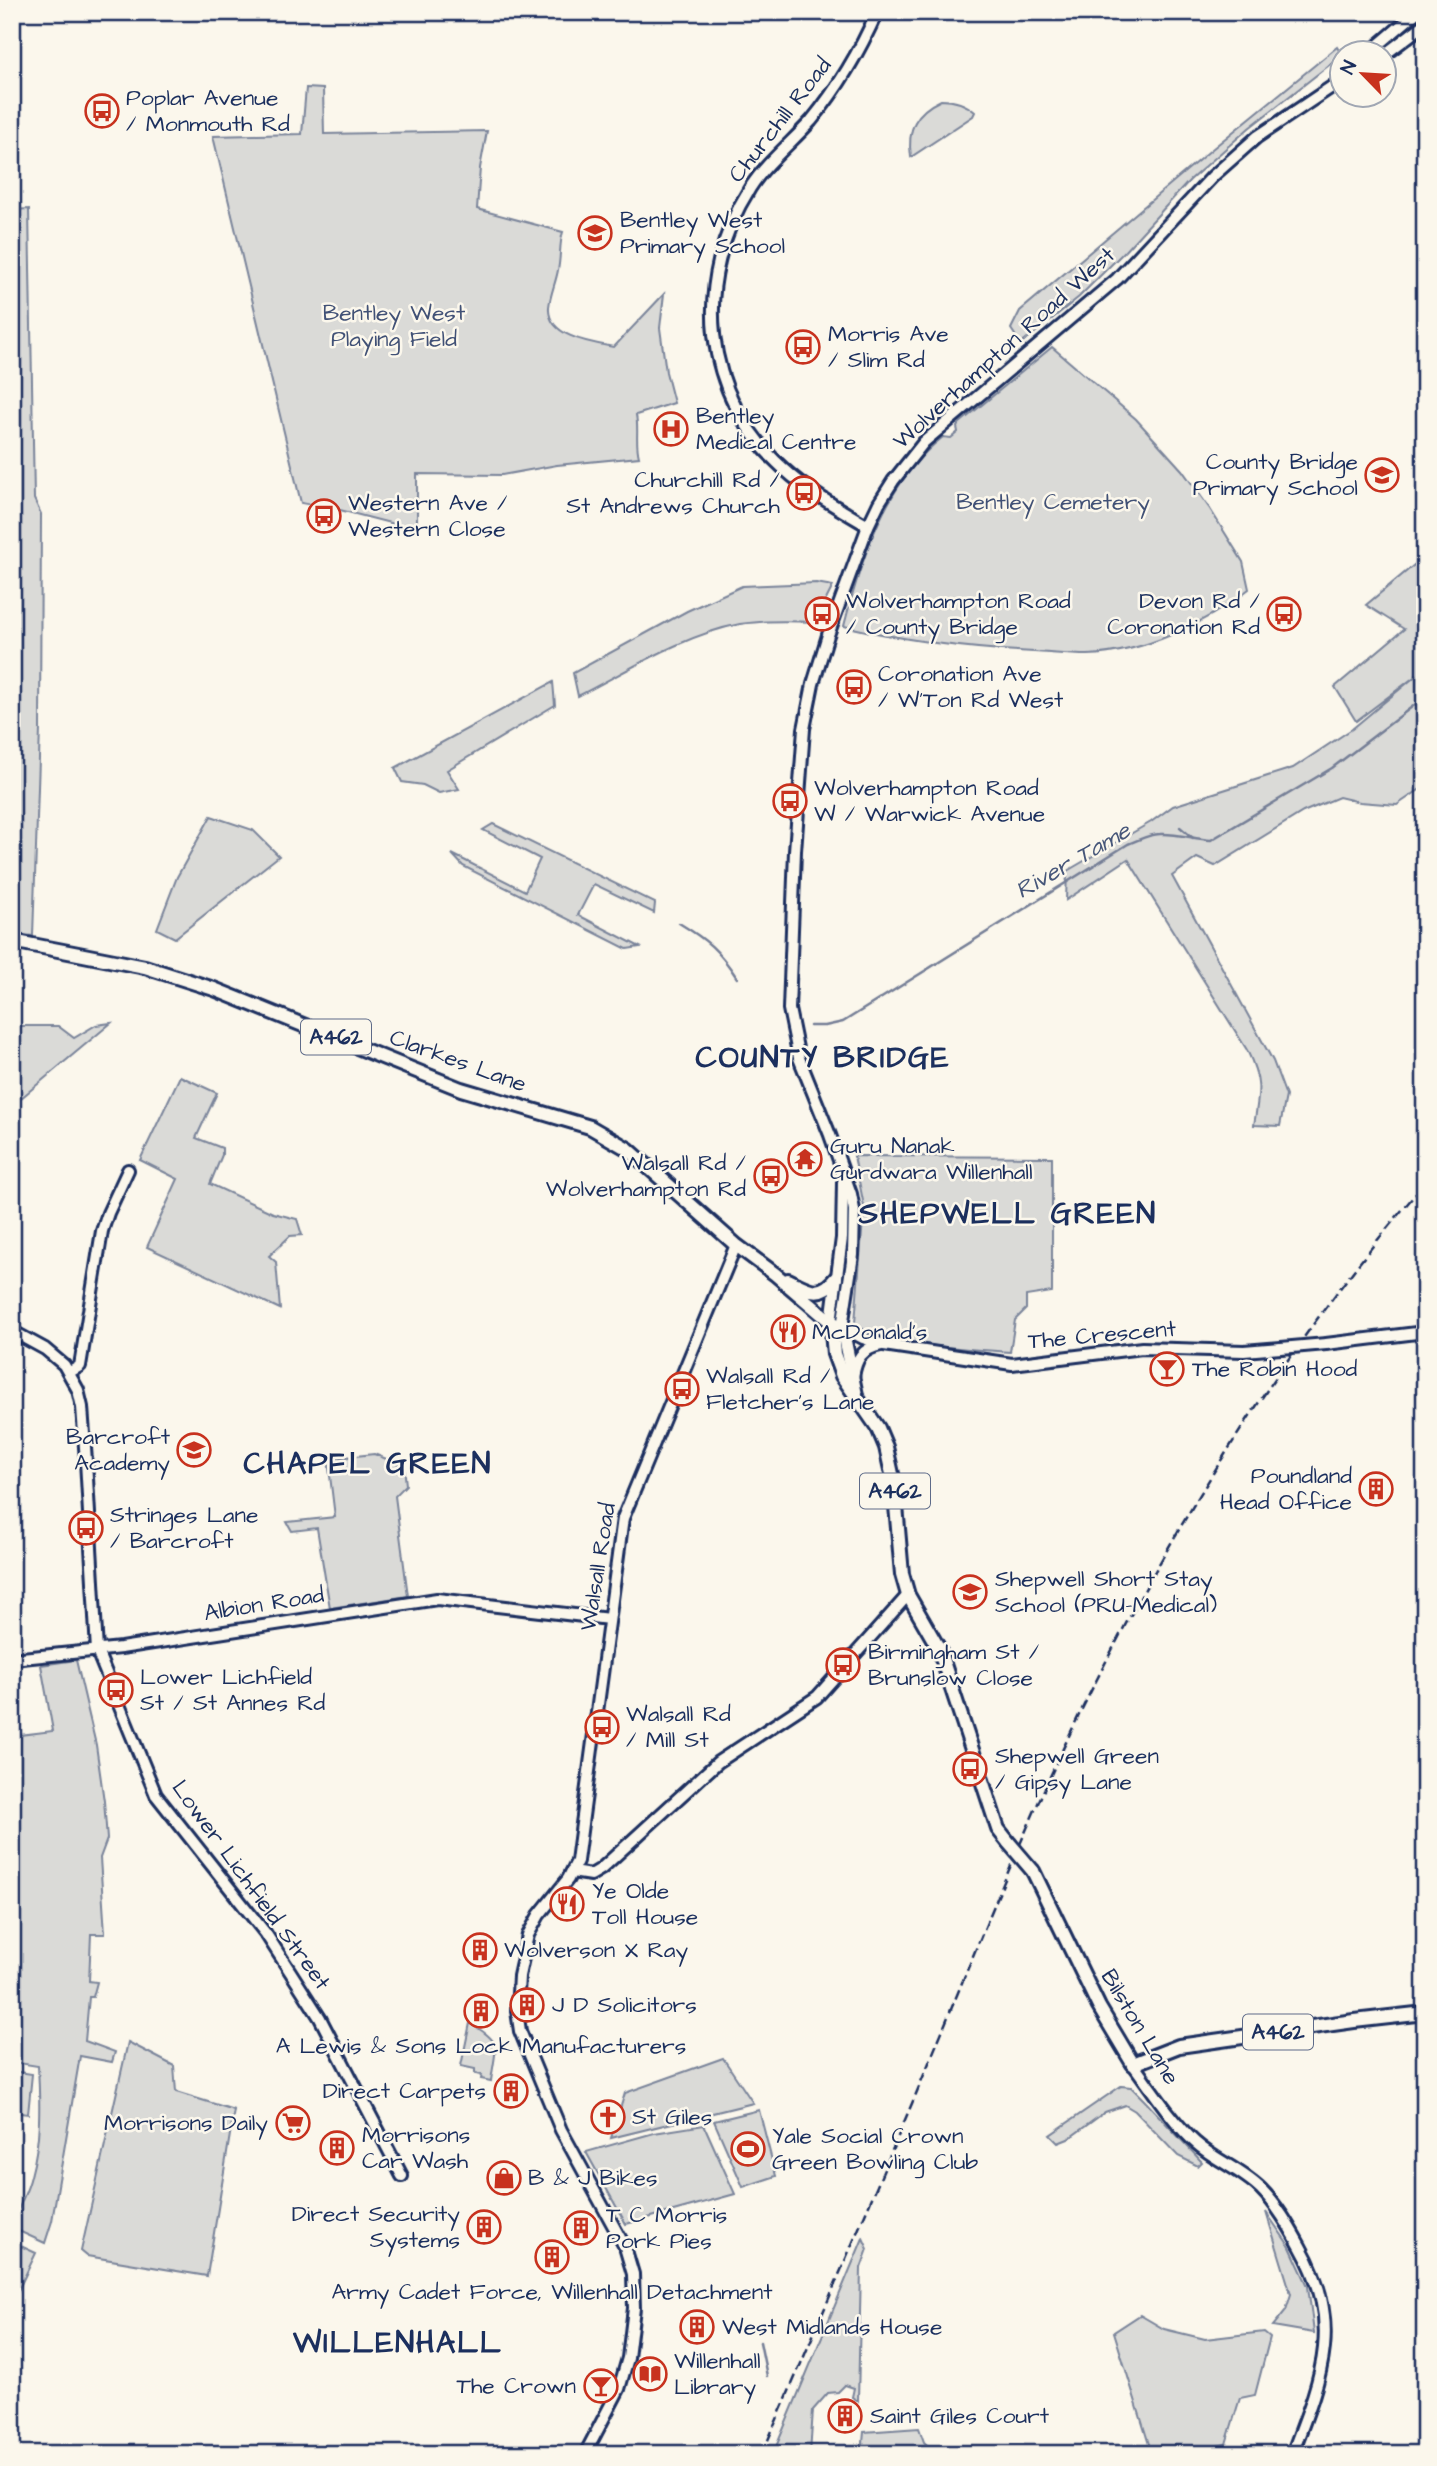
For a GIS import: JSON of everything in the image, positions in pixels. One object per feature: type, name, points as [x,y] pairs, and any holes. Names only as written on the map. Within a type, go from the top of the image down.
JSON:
[{"type":"main road","name":"Clarkes Lane","points":[[12,941],[145,967],[214,989],[461,1090],[590,1127],[628,1149],[736,1245]]},
{"type":"main road","name":"A462","points":[[736,1245],[836,1325],[856,1395]]},
{"type":"main road","name":"A462","points":[[775,1274],[806,1289],[819,1292],[836,1278]]},
{"type":"main road","name":"A462","points":[[836,1325],[832,1340],[838,1366],[849,1387],[878,1428],[892,1466],[900,1559],[908,1595]]},
{"type":"main road","name":"Bilston Lane","points":[[908,1595],[939,1649],[998,1829],[1033,1871],[1099,2007],[1133,2064]]},
{"type":"main road","name":"A462","points":[[1133,2064],[1179,2046],[1425,2013]]},
{"type":"street","name":"Churchill Road","points":[[868,526],[816,495],[782,468],[752,433],[731,396],[717,357],[711,315],[718,261],[731,224],[751,187],[811,120],[844,77],[877,12]]},
{"type":"street","points":[[1387,38],[1419,12],[1425,17]]},
{"type":"street","points":[[1398,44],[1425,24]]},
{"type":"street","name":"Wolverhampton Road West","points":[[836,1325],[853,1255],[855,1223],[851,1194],[792,1033],[789,1009],[795,852],[804,729],[813,684],[868,526],[893,481],[924,442],[1100,295],[1213,176],[1257,137],[1328,89]]},
{"type":"street","points":[[12,1331],[45,1349],[69,1372],[80,1366],[102,1231],[128,1170]]},
{"type":"street","name":"Wolverhampton Road West","points":[[836,1325],[836,1278],[843,1229],[843,1177]]},
{"type":"street","name":"Walsall Road","points":[[572,1872],[580,1844],[621,1531],[629,1501],[736,1245]]},
{"type":"street","name":"The Crescent","points":[[836,1325],[884,1345],[1012,1364],[1142,1348],[1244,1351],[1425,1332]]},
{"type":"street","points":[[852,1379],[860,1355],[869,1348],[884,1345]]},
{"type":"street","name":"Lower Lichfield Street","points":[[69,1372],[78,1390],[82,1407],[97,1651],[156,1795],[266,1934],[320,2018],[401,2176]]},
{"type":"street","points":[[585,2454],[620,2389],[628,2358],[634,2308],[633,2274],[625,2247],[561,2130],[520,2031],[517,2011],[519,1976],[528,1935],[539,1915],[572,1872],[591,1875],[601,1869],[718,1762],[795,1714],[817,1697],[908,1595]]},
{"type":"street","name":"Albion Road","points":[[12,1658],[97,1651],[437,1599],[609,1619]]},
{"type":"street","name":"Bilston Lane","points":[[1133,2064],[1193,2141],[1253,2182],[1269,2198],[1289,2226],[1317,2279],[1326,2328],[1323,2358],[1315,2394],[1292,2454]]},
{"type":"green space","points":[[1328,54],[1328,66],[1249,128],[1190,180],[1079,297],[1021,344],[1011,329],[1020,311]]},
{"type":"green space","name":"Bentley West Playing Field","points":[[306,88],[323,89],[324,134],[487,131],[480,168],[477,209],[563,232],[559,265],[549,307],[550,317],[563,332],[572,337],[614,347],[664,294],[660,328],[666,372],[674,403],[636,415],[639,457],[557,465],[502,475],[417,474],[417,530],[301,503],[213,136],[302,134]]},
{"type":"green space","points":[[941,100],[959,103],[975,112],[973,116],[911,157],[910,138],[915,122],[925,110]]},
{"type":"green space","points":[[29,209],[34,499],[41,514],[40,729],[33,936],[12,934],[12,210]]},
{"type":"green space","name":"Bentley Cemetery","points":[[1052,347],[1136,419],[1182,470],[1243,562],[1249,589],[1214,613],[1173,634],[1130,649],[1088,655],[962,646],[844,626],[878,523],[906,476],[923,455],[943,437],[951,438],[958,432],[960,423]]},
{"type":"green space","points":[[1425,556],[1425,786],[1397,805],[1339,797],[1303,812],[1215,866],[1197,858],[1172,876],[1273,1061],[1286,1096],[1280,1126],[1254,1125],[1258,1086],[1247,1050],[1128,859],[1066,900],[1067,871],[1151,822],[1173,806],[1293,768],[1352,729],[1417,675],[1356,721],[1335,687],[1404,629],[1366,605]]},
{"type":"green space","points":[[816,583],[833,586],[815,622],[758,622],[719,629],[657,654],[578,696],[573,673],[687,611],[742,586]]},
{"type":"green space","points":[[553,682],[555,705],[447,770],[459,789],[439,793],[423,785],[402,782],[395,768]]},
{"type":"green space","points":[[211,816],[253,830],[279,856],[175,938],[157,929],[177,877]]},
{"type":"green space","points":[[493,824],[655,903],[654,913],[594,884],[578,915],[640,947],[627,949],[463,866],[452,854],[525,891],[540,859],[483,830]]},
{"type":"green space","points":[[111,1023],[14,1104],[19,1026],[58,1026],[74,1038],[96,1025]]},
{"type":"green space","points":[[180,1076],[217,1093],[196,1138],[222,1148],[222,1155],[210,1184],[273,1213],[297,1219],[302,1235],[290,1236],[269,1256],[276,1262],[280,1309],[147,1247],[178,1179],[140,1160]]},
{"type":"green space","points":[[854,1156],[1052,1157],[1052,1292],[1026,1296],[1026,1309],[1015,1320],[1010,1352],[904,1341],[866,1331],[855,1323],[864,1206]]},
{"type":"green space","points":[[374,1454],[404,1466],[406,1485],[395,1496],[408,1596],[330,1608],[317,1528],[292,1531],[287,1522],[335,1517],[328,1459]]},
{"type":"green space","points":[[76,1660],[96,1745],[107,1839],[100,1858],[105,1934],[91,1934],[89,1981],[97,1982],[93,1997],[89,1997],[85,2041],[115,2052],[112,2062],[80,2056],[52,2221],[45,2243],[12,2228],[34,2162],[39,2108],[38,2066],[12,2062],[12,1736],[53,1731],[41,1665]]},
{"type":"green space","points":[[470,2023],[488,2035],[495,2046],[491,2081],[481,2079],[482,2075],[475,2074],[475,2069],[461,2066]]},
{"type":"green space","points":[[128,2042],[174,2066],[176,2092],[234,2110],[207,2276],[87,2256],[81,2251]]},
{"type":"green space","points":[[723,2058],[753,2103],[611,2138],[625,2093]]},
{"type":"green space","points":[[12,2071],[32,2074],[28,2114],[12,2112]]},
{"type":"green space","points":[[1121,2086],[1131,2087],[1202,2162],[1198,2166],[1178,2156],[1135,2111],[1125,2105],[1105,2112],[1068,2139],[1058,2143],[1050,2135]]},
{"type":"green space","name":"Yale Social Crown Green Bowling Club","points":[[759,2110],[776,2176],[743,2187],[714,2121]]},
{"type":"green space","points":[[704,2125],[735,2194],[626,2224],[586,2152],[654,2133]]},
{"type":"green space","points":[[1266,2212],[1290,2247],[1308,2286],[1314,2333],[1273,2326],[1286,2310],[1291,2294]]},
{"type":"green space","points":[[863,2238],[868,2249],[861,2268],[858,2401],[852,2397],[854,2388],[845,2385],[838,2392],[828,2393],[813,2410],[810,2454],[773,2454]]},
{"type":"green space","points":[[12,2242],[36,2253],[12,2303]]},
{"type":"green space","points":[[1140,2315],[1164,2329],[1205,2339],[1264,2332],[1270,2337],[1255,2395],[1240,2398],[1226,2444],[1179,2454],[1152,2454],[1114,2332]]},
{"type":"green space","points":[[919,2428],[924,2442],[936,2454],[862,2454],[864,2432]]},
{"type":"waterway","name":"River Tame","points":[[810,1026],[843,1022],[1128,844],[1160,834],[1211,840],[1332,768],[1425,697]]},
{"type":"waterway","points":[[1180,827],[1193,838]]},
{"type":"waterway","name":"River Tame","points":[[679,923],[712,946],[737,978]]},
{"type":"waterway","name":"River Tame","points":[[760,2342],[767,2376]]},
{"type":"railway","points":[[762,2454],[1023,1838],[1095,1683],[1166,1551],[1245,1423],[1331,1300],[1425,1183]]},
{"type":"place","name":"Poplar Avenue / Monmouth Rd","points":[[102,111]]},
{"type":"place","name":"Bentley West Primary School","points":[[595,233]]},
{"type":"place","name":"Morris Ave / Slim Rd","points":[[803,347]]},
{"type":"place","name":"Bentley Medical Centre","points":[[671,429]]},
{"type":"place","name":"County Bridge Primary School","points":[[1382,475]]},
{"type":"place","name":"Churchill Rd / St Andrews Church","points":[[804,493]]},
{"type":"place","name":"Western Ave / Western Close","points":[[324,516]]},
{"type":"place","name":"Wolverhampton Road / County Bridge","points":[[822,614]]},
{"type":"place","name":"Devon Rd / Coronation Rd","points":[[1284,614]]},
{"type":"place","name":"Coronation Ave / W'Ton Rd West","points":[[854,687]]},
{"type":"place","name":"Wolverhampton Road W / Warwick Avenue","points":[[790,801]]},
{"type":"place","name":"Guru Nanak Gurdwara Willenhall","points":[[805,1159]]},
{"type":"place","name":"Walsall Rd / Wolverhampton Rd","points":[[771,1176]]},
{"type":"place","name":"McDonald's","points":[[788,1332]]},
{"type":"place","name":"The Robin Hood","points":[[1167,1369]]},
{"type":"place","name":"Walsall Rd / Fletcher's Lane","points":[[682,1389]]},
{"type":"place","name":"Barcroft Academy","points":[[194,1450]]},
{"type":"place","name":"Poundland Head Office","points":[[1376,1489]]},
{"type":"place","name":"Stringes Lane / Barcroft","points":[[86,1528]]},
{"type":"place","name":"Shepwell Short Stay School (PRU-Medical)","points":[[970,1592]]},
{"type":"place","name":"Birmingham St / Brunslow Close","points":[[843,1665]]},
{"type":"place","name":"Lower Lichfield St / St Annes Rd","points":[[116,1690]]},
{"type":"place","name":"Walsall Rd / Mill St","points":[[602,1727]]},
{"type":"place","name":"Shepwell Green / Gipsy Lane","points":[[970,1769]]},
{"type":"place","name":"Ye Olde Toll House","points":[[567,1904]]},
{"type":"place","name":"Wolverson X Ray","points":[[480,1950]]},
{"type":"place","name":"J D Solicitors","points":[[527,2005]]},
{"type":"place","name":"A Lewis & Sons Lock Manufacturers","points":[[481,2011]]},
{"type":"place","name":"Direct Carpets","points":[[511,2091]]},
{"type":"place","name":"St Giles","points":[[608,2117]]},
{"type":"place","name":"Morrisons Daily","points":[[293,2123]]},
{"type":"place","name":"Morrisons Car Wash","points":[[337,2148]]},
{"type":"place","name":"Yale Social Crown Green Bowling Club","points":[[748,2149]]},
{"type":"place","name":"B & J Bikes","points":[[504,2178]]},
{"type":"place","name":"Direct Security Systems","points":[[484,2227]]},
{"type":"place","name":"T C Morris Pork Pies","points":[[581,2228]]},
{"type":"place","name":"Army Cadet Force, Willenhall Detachment","points":[[552,2257]]},
{"type":"place","name":"West Midlands House","points":[[697,2327]]},
{"type":"place","name":"Willenhall Library","points":[[650,2374]]},
{"type":"place","name":"The Crown","points":[[601,2386]]},
{"type":"place","name":"Saint Giles Court","points":[[845,2416]]},
{"type":"district","name":"COUNTY BRIDGE","points":[[823,1058]]},
{"type":"district","name":"SHEPWELL GREEN","points":[[1008,1214]]},
{"type":"district","name":"CHAPEL GREEN","points":[[368,1464]]},
{"type":"district","name":"WILLENHALL","points":[[398,2343]]}]
